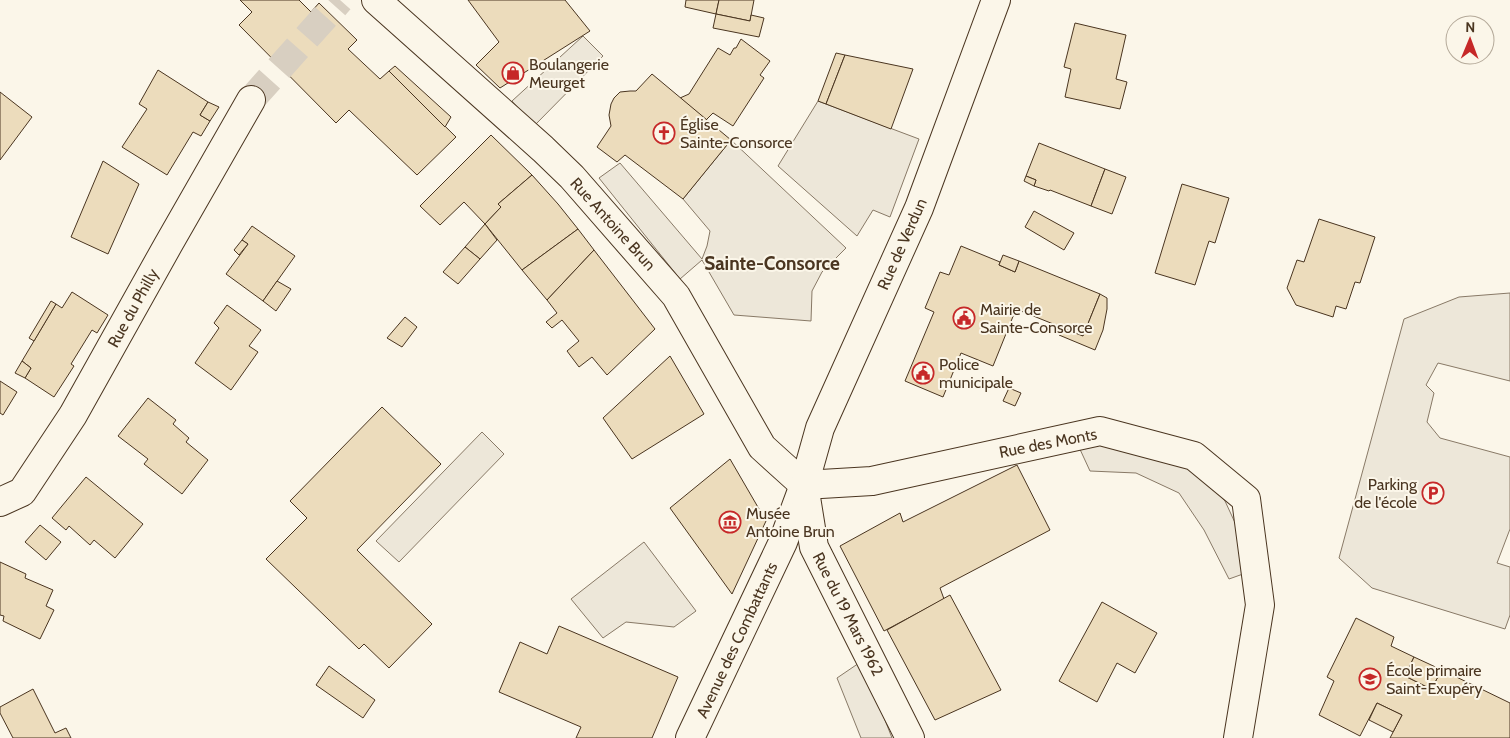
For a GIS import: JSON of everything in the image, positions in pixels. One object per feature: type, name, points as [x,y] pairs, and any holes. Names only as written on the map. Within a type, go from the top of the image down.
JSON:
[{"type":"street","name":"Rue Antoine Brun","points":[[376,0],[544,149],[572,177],[670,288],[762,447],[804,485]]},
{"type":"street","name":"Rue de Verdun","points":[[804,485],[820,428],[919,208],[996,0]]},
{"type":"street","name":"Rue du Philly","points":[[0,502],[22,492],[73,415],[251,100]]},
{"type":"street","name":"Rue des Monts","points":[[804,485],[872,481],[1100,430],[1194,456],[1246,499],[1260,606],[1238,738]]},
{"type":"street","name":"Avenue des Combattants","points":[[690,738],[783,542],[804,485]]},
{"type":"street","name":"Rue du 19 Mars 1962","points":[[804,485],[814,547],[910,738]]},
{"type":"shaded area","points":[[583,36],[603,56],[534,126],[512,101]]},
{"type":"shaded area","points":[[818,101],[919,139],[890,217],[873,210],[857,236],[778,166]]},
{"type":"shaded area","points":[[731,140],[846,248],[822,272],[812,291],[811,321],[734,315],[702,260],[680,279],[599,178],[620,163],[702,259],[710,231],[683,199]]},
{"type":"shaded area","name":"Parking de l'école","points":[[1510,293],[1510,381],[1438,363],[1426,385],[1434,393],[1427,422],[1440,438],[1510,457],[1510,529],[1497,563],[1510,567],[1510,615],[1505,629],[1372,588],[1339,558],[1404,319],[1459,297]]},
{"type":"shaded area","points":[[482,432],[504,454],[399,562],[376,541]]},
{"type":"shaded area","points":[[1104,438],[1195,467],[1225,501],[1243,540],[1243,574],[1229,579],[1204,530],[1179,493],[1136,473],[1090,471],[1078,445]]},
{"type":"shaded area","points":[[644,542],[696,611],[674,627],[626,622],[603,638],[571,599]]},
{"type":"shaded area","points":[[862,661],[892,738],[861,738],[837,678]]},
{"type":"building","points":[[240,0],[299,0],[311,12],[319,3],[357,40],[348,49],[380,79],[389,71],[456,137],[417,175],[349,110],[336,123],[239,25],[252,12]]},
{"type":"building","points":[[468,0],[565,0],[590,31],[500,88],[476,65],[499,42]]},
{"type":"building","points":[[686,0],[719,0],[716,14],[685,7]]},
{"type":"building","points":[[719,0],[754,0],[750,21],[716,14]]},
{"type":"building","points":[[716,14],[750,21],[751,15],[764,18],[759,37],[713,28]]},
{"type":"building","points":[[1075,23],[1126,35],[1116,79],[1127,82],[1120,109],[1065,97],[1071,69],[1064,67]]},
{"type":"building","points":[[741,39],[770,61],[760,75],[764,78],[733,126],[713,113],[706,120],[680,98],[689,94],[718,48],[730,55]]},
{"type":"building","points":[[836,53],[845,55],[826,104],[818,101]]},
{"type":"building","points":[[845,55],[913,69],[891,129],[826,104]]},
{"type":"building","points":[[395,66],[451,117],[445,127],[389,71]]},
{"type":"building","points":[[158,70],[208,102],[200,115],[210,121],[201,136],[193,132],[167,175],[122,147],[147,109],[139,104]]},
{"type":"building","name":"Église Sainte-Consorce","points":[[652,74],[731,140],[683,199],[625,155],[617,162],[597,147],[611,126],[609,115],[614,98],[620,92],[636,91]]},
{"type":"building","points":[[0,92],[32,117],[0,160]]},
{"type":"building","points":[[208,102],[219,107],[210,121],[200,115]]},
{"type":"building","points":[[491,135],[532,175],[498,204],[501,207],[485,224],[464,202],[440,225],[420,206]]},
{"type":"building","points":[[1039,143],[1105,169],[1091,206],[1050,190],[1034,186],[1036,180],[1026,176]]},
{"type":"building","points":[[103,161],[139,184],[108,254],[71,237]]},
{"type":"building","points":[[1105,169],[1126,177],[1112,214],[1091,206]]},
{"type":"building","points":[[532,175],[578,229],[522,270],[485,224],[501,207],[498,204]]},
{"type":"building","points":[[1026,176],[1036,180],[1034,186],[1024,181]]},
{"type":"building","points":[[1182,184],[1229,198],[1215,243],[1209,241],[1195,285],[1155,273]]},
{"type":"building","points":[[1034,211],[1074,233],[1064,250],[1025,227]]},
{"type":"building","points":[[1319,219],[1375,237],[1360,283],[1355,282],[1346,309],[1336,306],[1333,317],[1296,305],[1287,288],[1297,260],[1304,262]]},
{"type":"building","points":[[485,224],[497,240],[480,259],[465,247]]},
{"type":"building","points":[[252,226],[295,256],[263,301],[226,274],[248,244],[242,240]]},
{"type":"building","points":[[578,229],[594,250],[547,300],[522,270]]},
{"type":"building","points":[[242,240],[248,244],[239,255],[234,250]]},
{"type":"building","points":[[961,246],[1000,262],[999,265],[1015,272],[1019,261],[1100,294],[1083,336],[1016,309],[993,366],[961,353],[943,397],[905,381],[934,312],[925,308],[940,272],[949,275]]},
{"type":"building","points":[[465,247],[480,259],[458,284],[443,272]]},
{"type":"building","points":[[594,250],[655,329],[607,375],[592,357],[579,367],[567,351],[579,341],[562,320],[552,328],[546,322],[557,313],[547,300]]},
{"type":"building","points":[[1003,255],[1019,261],[1015,272],[999,265]]},
{"type":"building","points":[[277,281],[291,289],[276,311],[263,301]]},
{"type":"building","points":[[72,292],[108,315],[97,333],[92,330],[71,364],[74,366],[54,397],[25,378],[31,368],[22,361],[56,304],[62,308]]},
{"type":"building","points":[[1100,294],[1107,298],[1107,309],[1103,330],[1095,350],[1059,335],[1062,328],[1083,336]]},
{"type":"building","points":[[51,301],[56,304],[34,341],[29,338]]},
{"type":"building","points":[[227,305],[261,330],[249,346],[258,352],[231,390],[195,363],[219,328],[214,323]]},
{"type":"building","points":[[405,317],[417,327],[402,347],[387,338]]},
{"type":"building","points":[[670,356],[704,414],[632,459],[603,418]]},
{"type":"building","points":[[22,361],[31,368],[25,378],[15,373]]},
{"type":"building","points":[[0,381],[17,392],[3,415],[0,413]]},
{"type":"building","points":[[1009,388],[1021,393],[1015,406],[1003,401]]},
{"type":"building","points":[[148,398],[176,420],[173,424],[189,438],[186,442],[208,460],[182,494],[144,464],[148,459],[118,436]]},
{"type":"building","points":[[382,407],[441,464],[357,550],[432,624],[389,668],[364,644],[359,649],[266,559],[307,518],[290,501]]},
{"type":"building","points":[[730,459],[766,521],[732,594],[670,508]]},
{"type":"building","points":[[1017,465],[1050,530],[940,588],[944,599],[884,631],[840,546],[900,513],[903,522]]},
{"type":"building","points":[[86,477],[143,524],[115,558],[94,540],[90,545],[69,526],[66,530],[52,518]]},
{"type":"building","points":[[40,525],[61,542],[46,560],[25,542]]},
{"type":"building","points":[[0,562],[26,574],[25,578],[53,590],[46,606],[54,610],[40,639],[3,621],[4,616],[0,615]]},
{"type":"building","points":[[950,595],[1001,690],[935,720],[887,630]]},
{"type":"building","points":[[1102,602],[1157,633],[1135,673],[1117,663],[1097,702],[1059,681]]},
{"type":"building","name":"École primaire Saint-Exupéry","points":[[1356,618],[1394,637],[1391,646],[1414,657],[1405,676],[1431,689],[1442,670],[1510,703],[1510,738],[1390,738],[1402,715],[1377,703],[1360,736],[1319,715],[1334,681],[1327,677]]},
{"type":"building","points":[[559,626],[678,677],[652,738],[576,738],[581,727],[499,692],[520,642],[547,654]]},
{"type":"building","points":[[1414,657],[1442,670],[1431,689],[1405,676]]},
{"type":"building","points":[[329,666],[375,700],[363,718],[316,685]]},
{"type":"building","points":[[33,689],[55,733],[66,728],[71,738],[13,738],[0,713],[0,707]]},
{"type":"building","points":[[1377,703],[1402,715],[1393,732],[1369,720]]},
{"type":"tunnel","points":[[251,100],[340,0]]},
{"type":"place","name":"Boulangerie Meurget","points":[[513,73]]},
{"type":"place","name":"Église Sainte-Consorce","points":[[664,133]]},
{"type":"place","name":"Mairie de Sainte-Consorce","points":[[964,318]]},
{"type":"place","name":"Police municipale","points":[[923,373]]},
{"type":"place","name":"Parking de l'école","points":[[1433,493]]},
{"type":"place","name":"Musée Antoine Brun","points":[[730,522]]},
{"type":"place","name":"École primaire Saint-Exupéry","points":[[1370,679]]},
{"type":"district","name":"Sainte-Consorce","points":[[772,263]]}]
